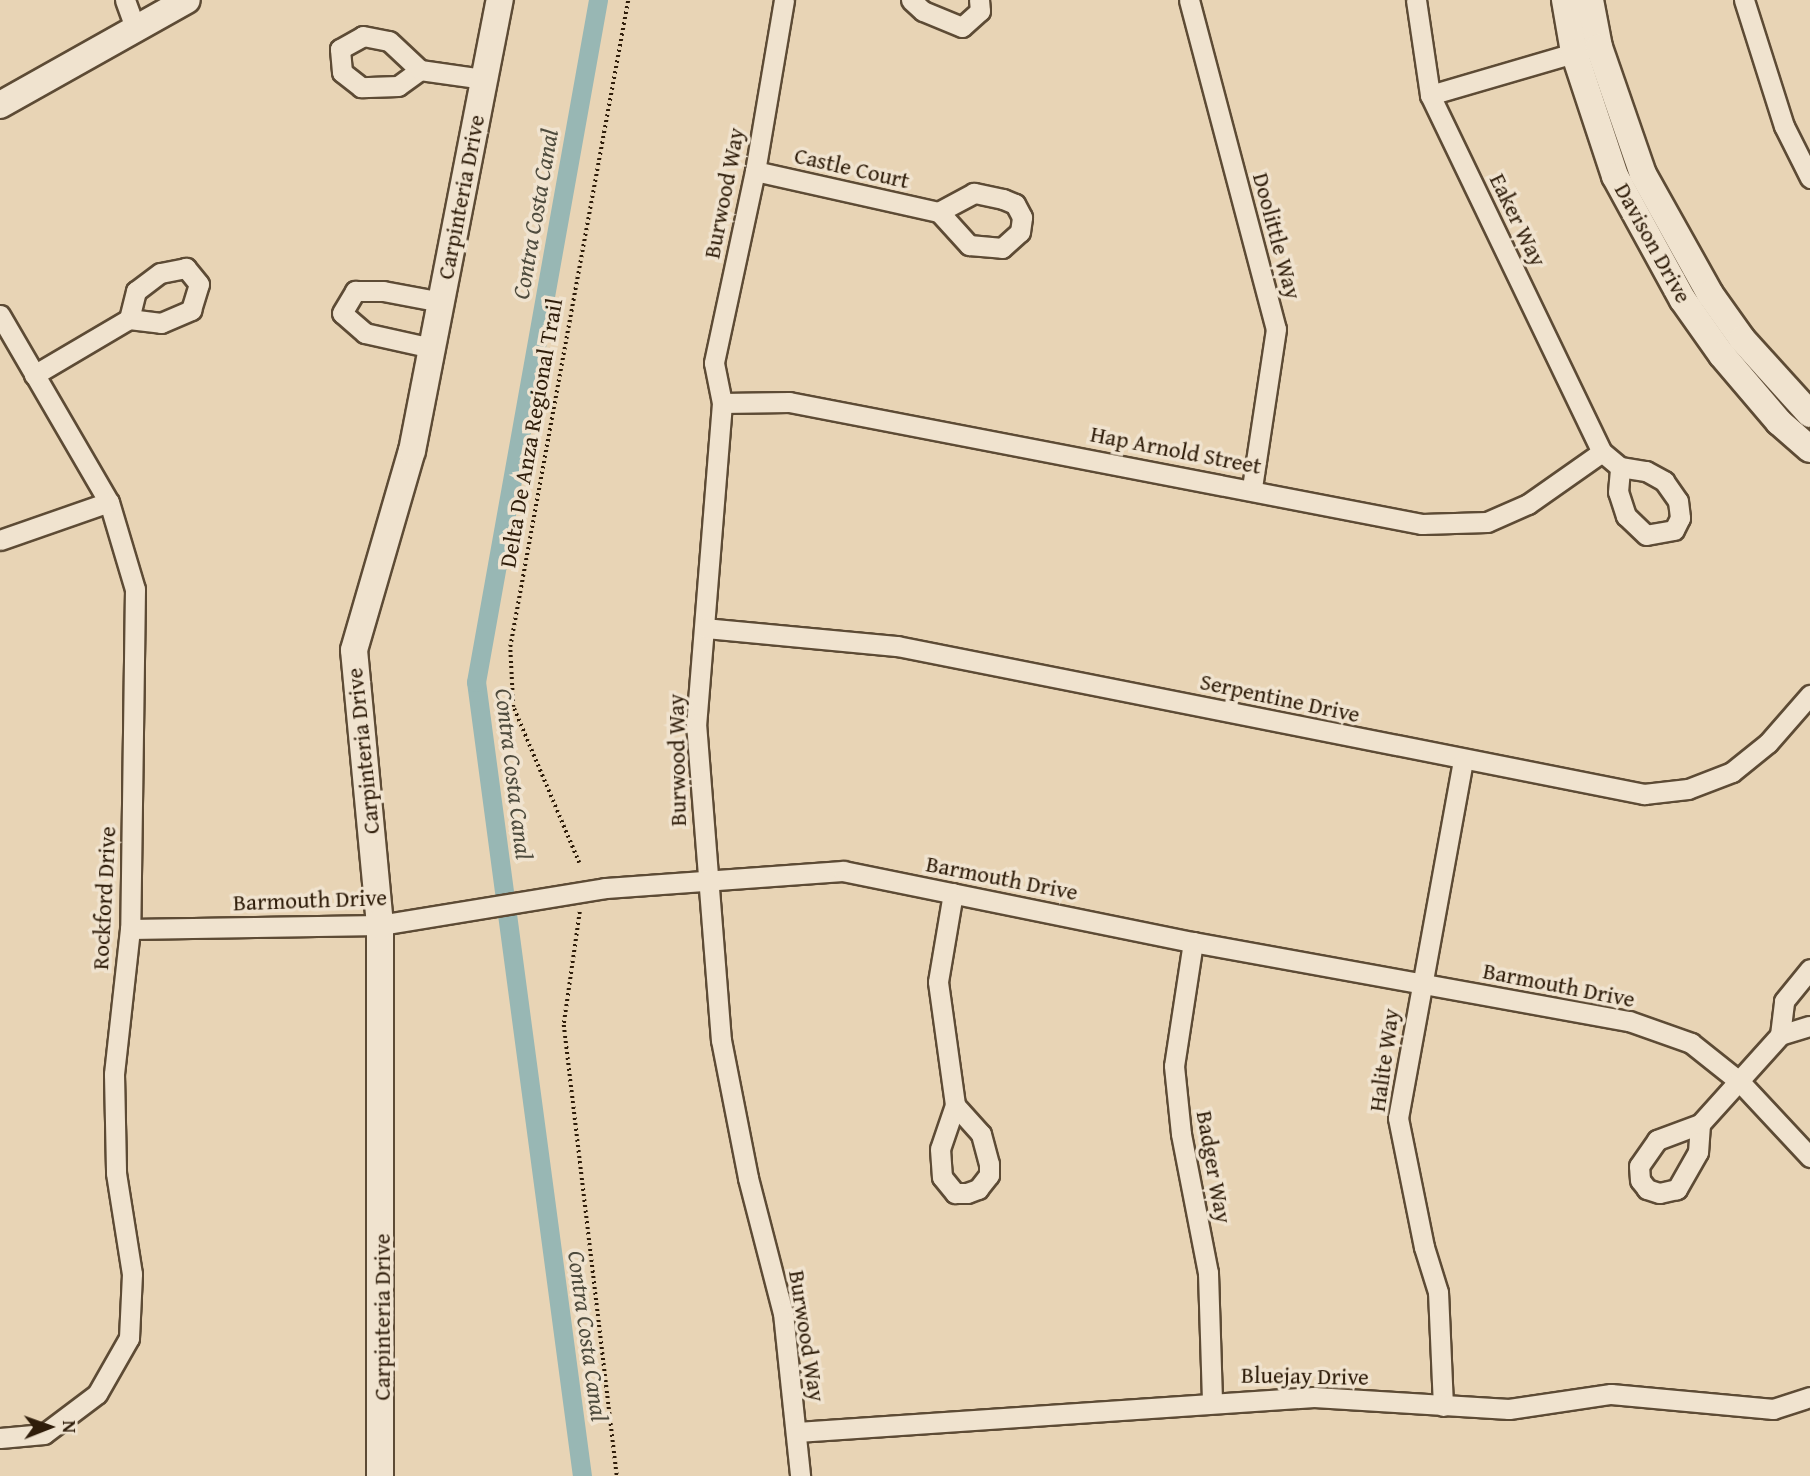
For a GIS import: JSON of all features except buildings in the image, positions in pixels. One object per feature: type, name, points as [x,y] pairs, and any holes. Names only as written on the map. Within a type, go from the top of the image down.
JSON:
[{"type":"street","points":[[125,0],[135,28]]},
{"type":"street","points":[[0,105],[187,0]]},
{"type":"street","name":"Carpinteria Drive","points":[[380,1476],[380,925],[354,650],[412,451],[499,0]]},
{"type":"street","name":"Burwood Way","points":[[784,0],[755,171],[714,363],[722,403],[696,723],[721,1040],[748,1178],[783,1313],[800,1476]]},
{"type":"street","points":[[911,0],[923,11],[962,27],[980,11],[979,0]]},
{"type":"street","name":"Doolittle Way","points":[[1189,0],[1276,328],[1252,488]]},
{"type":"street","name":"Eaker Way","points":[[1416,0],[1430,94],[1602,452]]},
{"type":"street","name":"Davison Drive","points":[[1564,0],[1643,174],[1710,294],[1742,339],[1810,414]]},
{"type":"street","name":"Davison Drive","points":[[1590,0],[1586,50],[1615,176],[1683,300],[1722,355],[1779,422],[1810,449]]},
{"type":"street","points":[[1744,0],[1784,126],[1810,177]]},
{"type":"street","points":[[1430,94],[1557,62],[1586,50]]},
{"type":"street","points":[[421,70],[484,79]]},
{"type":"street","name":"Castle Court","points":[[755,171],[939,212]]},
{"type":"street","points":[[432,348],[365,333],[342,313],[355,291],[383,291],[441,302]]},
{"type":"street","name":"Rockford Drive","points":[[0,315],[109,502],[135,589],[130,929],[114,1074],[116,1173],[132,1274],[129,1338],[97,1394],[44,1434],[0,1438]]},
{"type":"street","points":[[34,375],[129,319]]},
{"type":"street","name":"Hap Arnold Street","points":[[722,403],[789,402],[1252,488],[1422,524],[1487,522],[1528,504],[1602,452]]},
{"type":"street","points":[[1602,452],[1620,467]]},
{"type":"street","points":[[0,540],[109,502]]},
{"type":"street","name":"Serpentine Drive","points":[[705,628],[897,646],[1463,762],[1644,794],[1688,789],[1732,772],[1768,743],[1810,695]]},
{"type":"street","name":"Halite Way","points":[[1443,1406],[1438,1292],[1424,1247],[1398,1118],[1420,983],[1463,762]]},
{"type":"street","name":"Barmouth Drive","points":[[130,929],[380,925],[467,909],[554,899],[605,888],[843,871],[1193,942],[1629,1021],[1691,1043],[1740,1082],[1810,1157]]},
{"type":"street","points":[[953,893],[938,982],[954,1105]]},
{"type":"street","name":"Badger Way","points":[[1193,942],[1174,1066],[1181,1134],[1208,1273],[1212,1401]]},
{"type":"street","points":[[1780,1035],[1784,1001],[1810,969]]},
{"type":"street","points":[[1700,1124],[1780,1035],[1810,1026]]},
{"type":"street","name":"Bluejay Drive","points":[[797,1432],[1212,1401],[1314,1397],[1509,1409],[1611,1394],[1773,1409],[1810,1397]]},
{"type":"path","name":"Delta De Anza Regional Trail","points":[[579,863],[513,707],[510,647],[628,0]]},
{"type":"path","points":[[580,912],[564,1025],[617,1476]]},
{"type":"waterway","name":"Contra Costa Canal","points":[[582,1476],[476,682],[598,0]]}]
